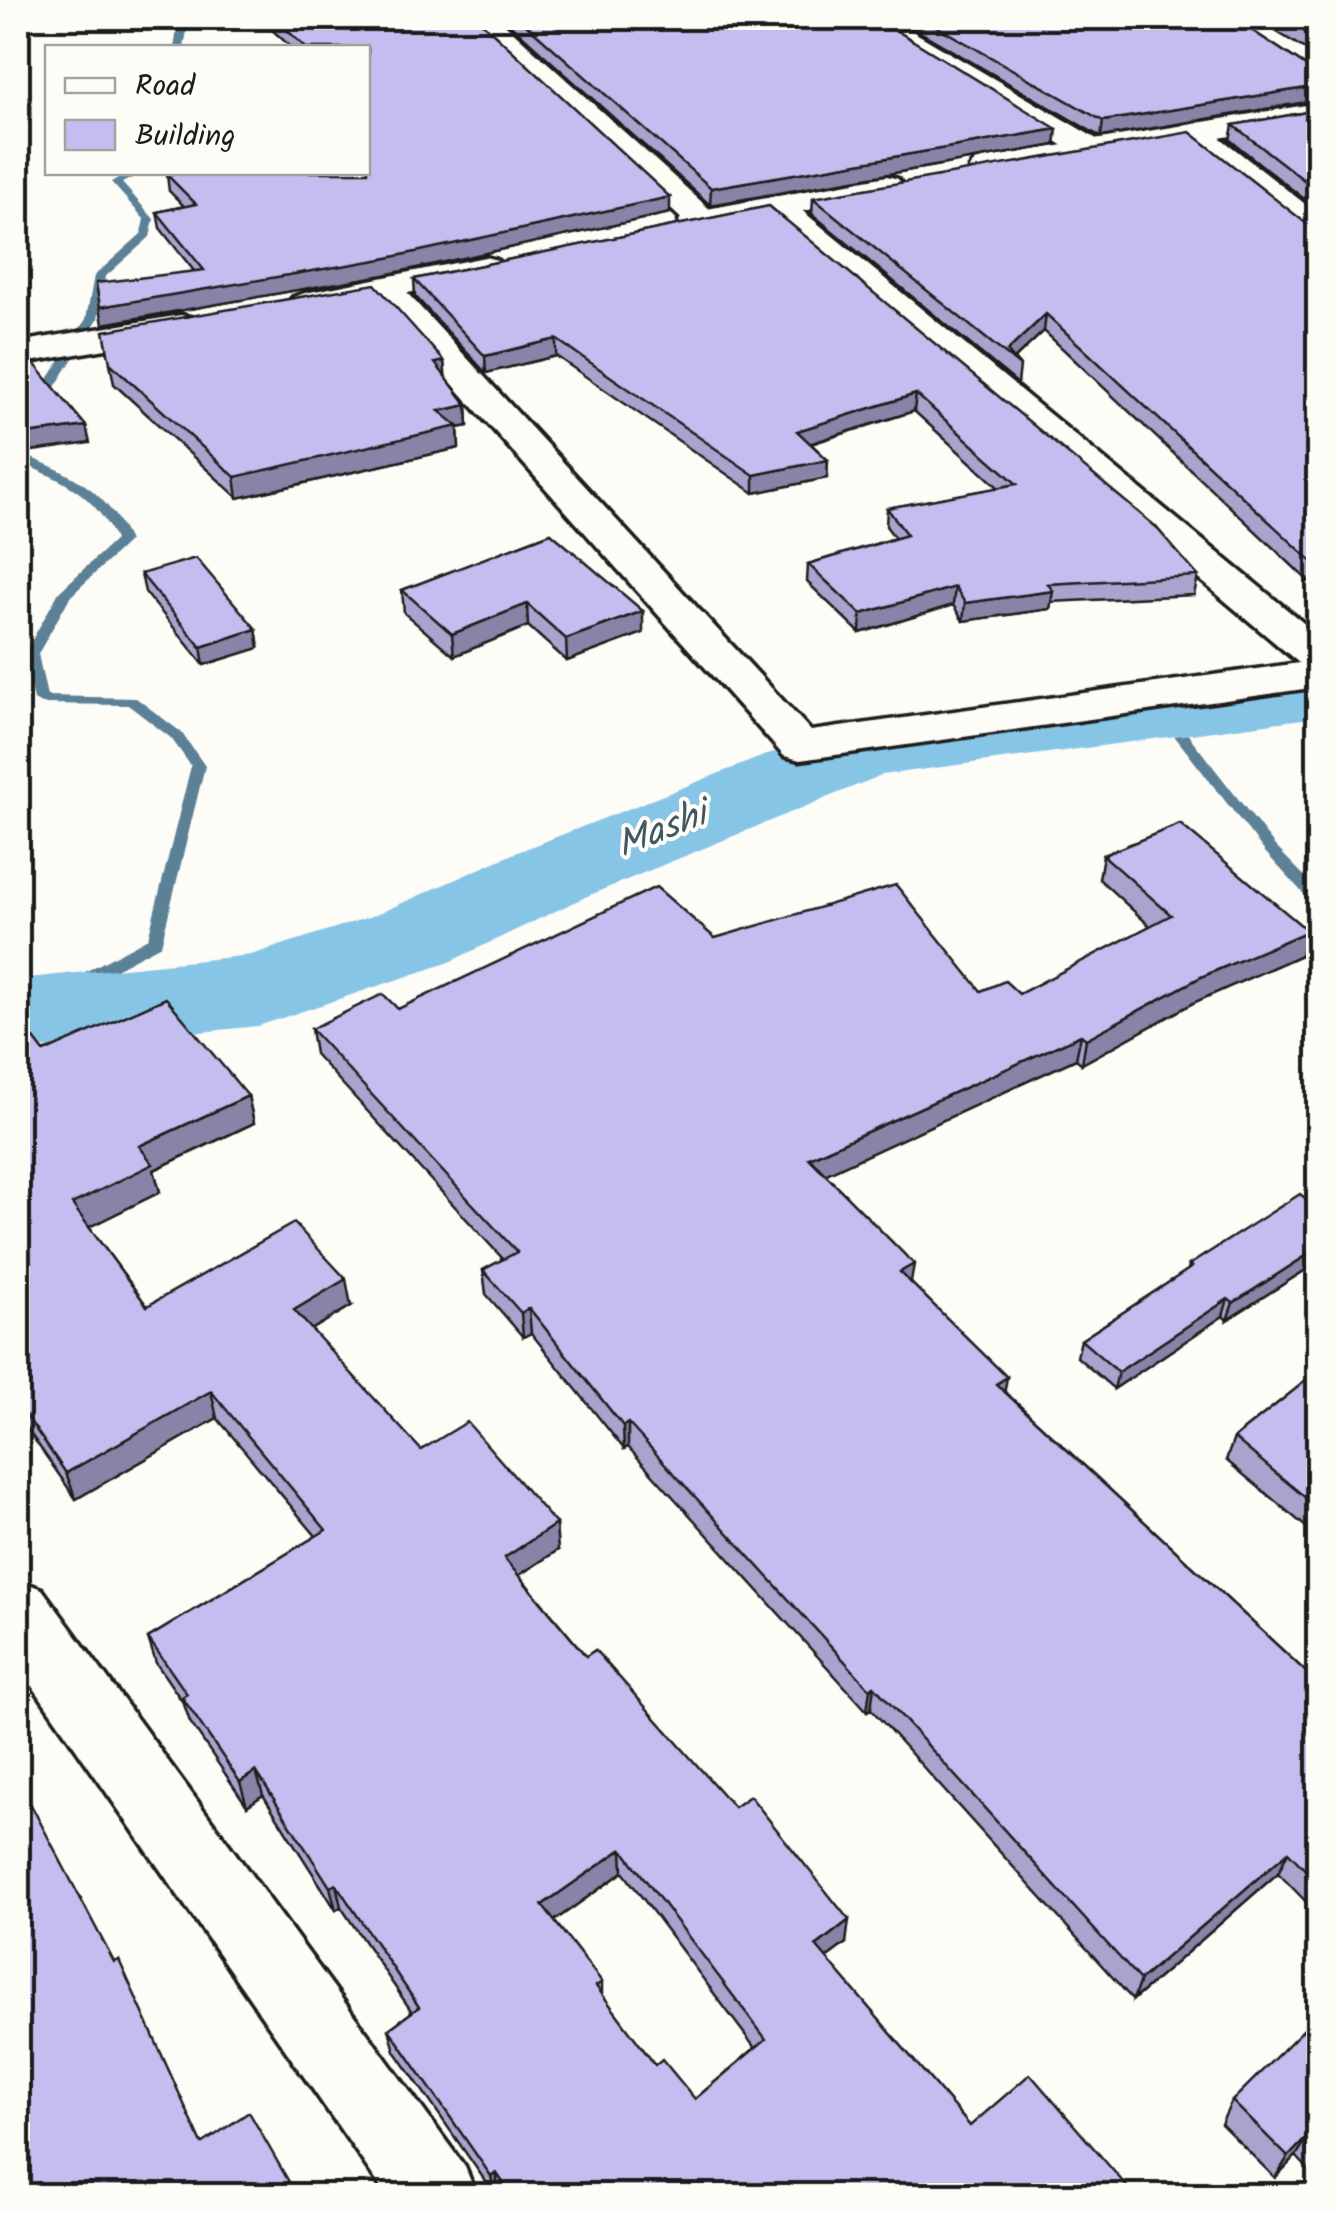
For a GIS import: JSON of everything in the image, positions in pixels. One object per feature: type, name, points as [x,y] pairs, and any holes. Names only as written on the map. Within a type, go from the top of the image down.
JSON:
[{"type":"street","points":[[482,18],[702,220]]},
{"type":"street","points":[[872,18],[1092,149]]},
{"type":"street","points":[[962,172],[1318,112]]},
{"type":"street","points":[[1194,132],[1318,230]]},
{"type":"street","points":[[664,228],[924,179]]},
{"type":"street","points":[[776,206],[1318,657]]},
{"type":"street","points":[[268,310],[385,290],[516,261]]},
{"type":"street","points":[[385,290],[800,746],[1318,674]]},
{"type":"street","points":[[27,351],[210,320]]},
{"type":"street","points":[[18,1610],[436,2196]]},
{"type":"building","points":[[274,18],[477,18],[670,197],[383,259],[100,307],[96,283],[204,270],[157,212],[196,204],[167,175],[370,175],[370,45],[303,45]]},
{"type":"building","points":[[519,18],[876,18],[1057,129],[711,188]]},
{"type":"building","points":[[922,18],[1233,18],[1318,70],[1318,86],[1103,121]]},
{"type":"building","points":[[1282,18],[1318,18],[1318,40]]},
{"type":"building","points":[[1318,110],[1318,191],[1233,125]]},
{"type":"building","points":[[1190,132],[1307,224],[1318,226],[1318,567],[1046,314],[1007,351],[1020,366],[813,198]]},
{"type":"building","points":[[769,206],[1155,526],[1198,576],[1048,584],[1053,591],[965,603],[955,587],[861,614],[808,564],[907,535],[887,508],[1017,484],[916,394],[797,431],[828,460],[754,475],[556,339],[485,356],[414,279]]},
{"type":"building","points":[[375,284],[444,361],[435,363],[467,405],[439,411],[458,426],[235,477],[110,363],[104,331]]},
{"type":"building","points":[[23,350],[86,426],[18,435],[18,351]]},
{"type":"building","points":[[551,533],[643,611],[566,639],[527,604],[452,634],[402,590]]},
{"type":"building","points":[[196,558],[256,629],[201,647],[141,574]]},
{"type":"building","points":[[1180,824],[1308,931],[1201,977],[1086,1039],[1081,1035],[809,1158],[914,1264],[900,1272],[1007,1377],[996,1384],[1318,1683],[1318,1883],[1288,1852],[1140,1980],[874,1686],[870,1689],[628,1423],[623,1426],[529,1308],[521,1313],[483,1270],[517,1252],[311,1029],[383,994],[398,1009],[656,887],[715,938],[896,885],[981,991],[1005,981],[1019,994],[1171,915],[1103,855]]},
{"type":"building","points":[[166,998],[248,1096],[139,1146],[153,1164],[72,1204],[147,1306],[294,1223],[346,1279],[294,1310],[421,1450],[467,1422],[556,1524],[504,1558],[586,1656],[595,1650],[734,1807],[750,1796],[849,1920],[816,1946],[970,2126],[1030,2074],[1135,2196],[512,2196],[496,2172],[491,2176],[389,2029],[419,2007],[336,1884],[330,1887],[256,1771],[240,1782],[182,1697],[187,1694],[148,1638],[326,1530],[211,1391],[66,1473],[18,1404],[18,1026],[22,1023],[44,1052]],"holes":[[[622,1849],[766,2039],[695,2099],[662,2059],[655,2065],[596,1986],[602,1982],[542,1905]]]},
{"type":"building","points":[[1300,1194],[1318,1208],[1318,1248],[1233,1303],[1228,1299],[1118,1372],[1081,1340],[1192,1267],[1189,1265]]},
{"type":"building","points":[[1318,1371],[1318,1508],[1234,1438]]},
{"type":"building","points":[[20,1784],[114,1962],[119,1960],[202,2144],[249,2112],[297,2196],[18,2196]]},
{"type":"building","points":[[1315,2018],[1318,2144],[1310,2134],[1288,2157],[1232,2101]]},
{"type":"waterway","points":[[180,45],[184,18]]},
{"type":"waterway","points":[[39,403],[92,319],[100,276],[146,235],[149,219],[116,182],[131,175]]},
{"type":"waterway","points":[[19,1014],[155,941],[198,766],[176,735],[131,701],[41,700],[31,654],[64,595],[122,541],[106,510],[83,488],[22,459],[30,433]]},
{"type":"waterway","name":"Mashi","points":[[18,1015],[258,990],[411,939],[550,875],[863,750],[1318,690]]},
{"type":"waterway","points":[[1163,712],[1270,849],[1318,899]]}]
